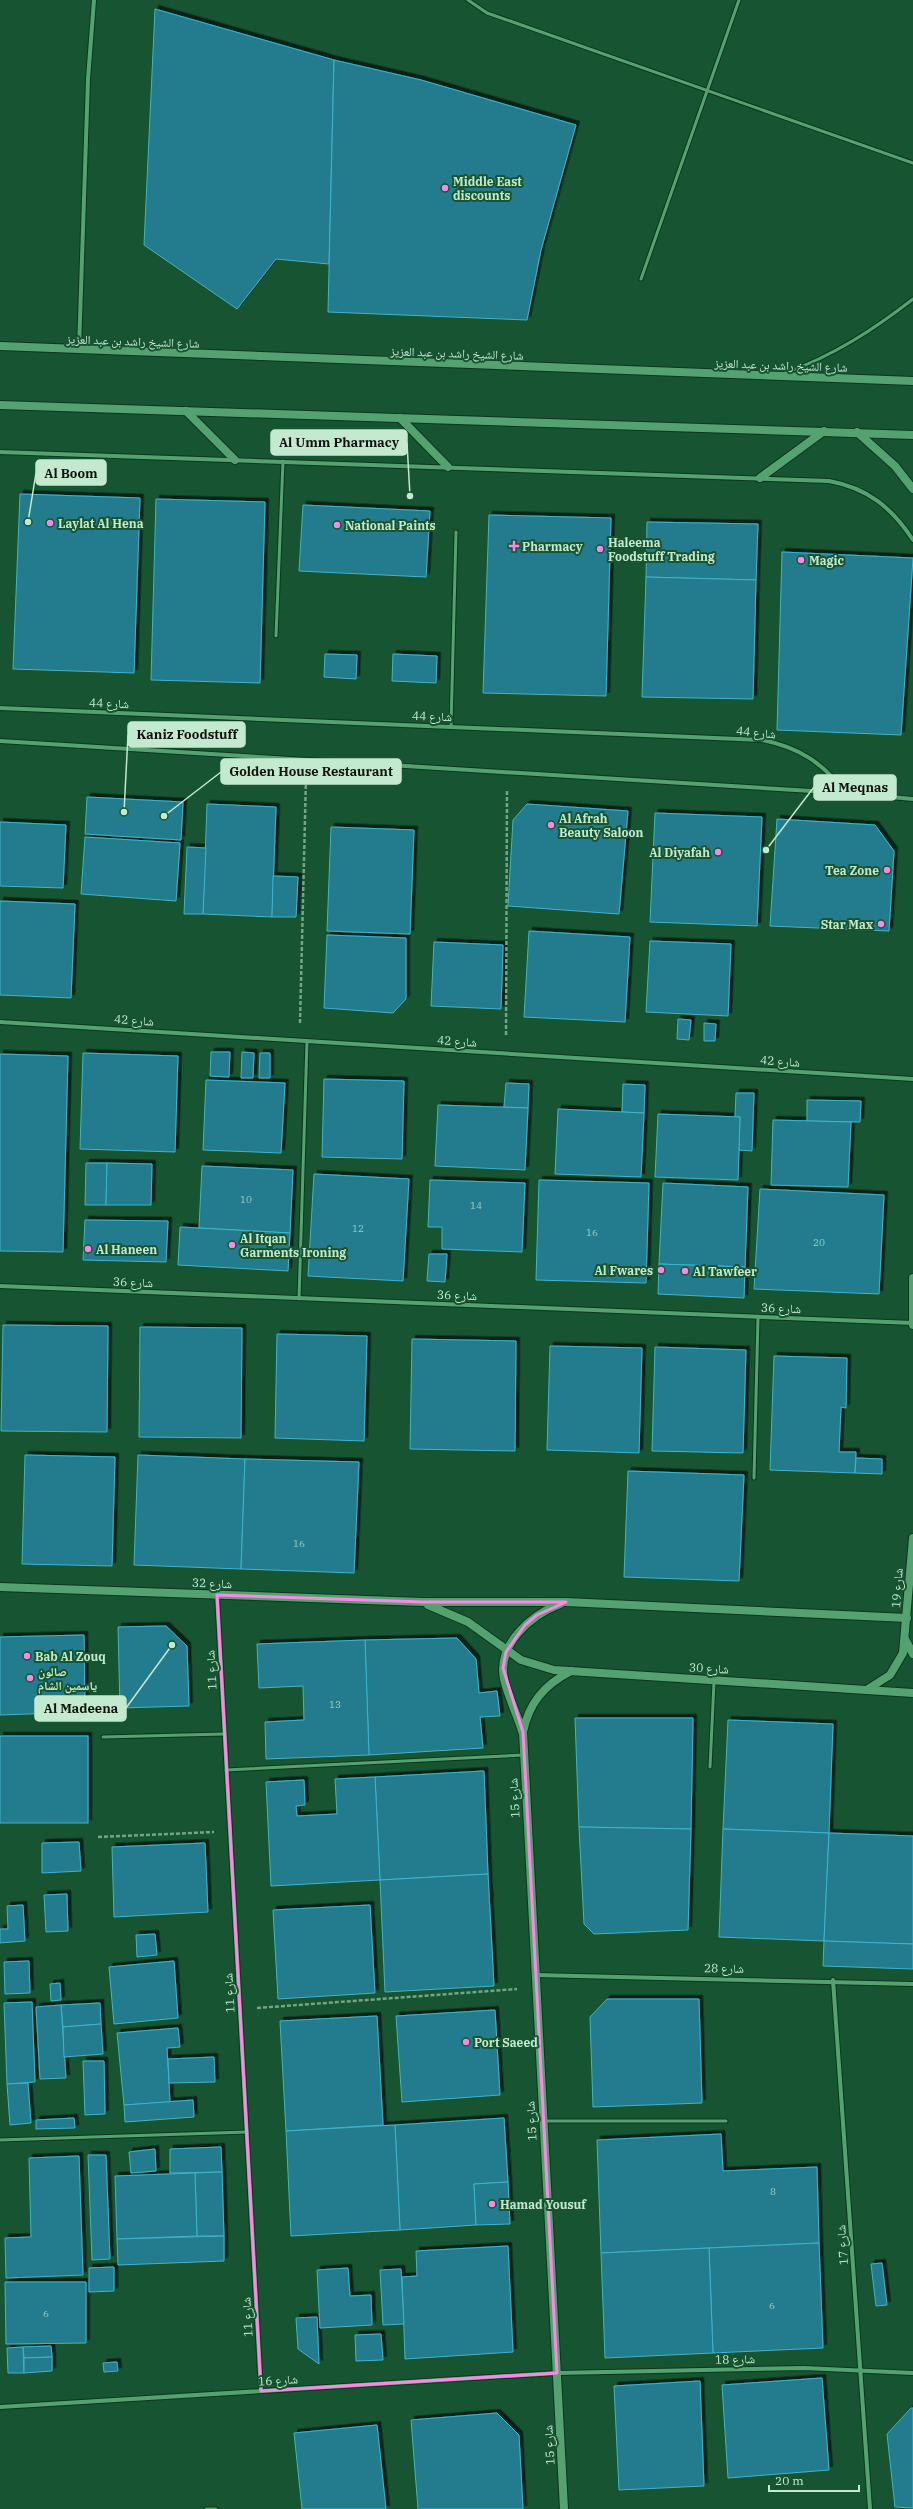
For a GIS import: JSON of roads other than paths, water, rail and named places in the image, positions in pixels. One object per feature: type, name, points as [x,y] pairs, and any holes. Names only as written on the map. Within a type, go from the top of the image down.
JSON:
[{"type":"street","points":[[79,351],[88,79],[94,0]]},
{"type":"street","name":"شارع الشيخ راشد بن عبد العزيز","points":[[0,346],[79,351],[913,381]]},
{"type":"street","points":[[0,405],[913,435]]},
{"type":"street","points":[[186,411],[235,460]]},
{"type":"street","points":[[400,418],[448,467]]},
{"type":"street","points":[[760,478],[824,431]]},
{"type":"street","points":[[857,432],[895,466],[913,489]]},
{"type":"street","points":[[0,452],[829,481],[864,491],[893,513],[913,540]]},
{"type":"street","name":"شارع 44","points":[[0,708],[762,740],[795,749],[810,757],[835,779],[845,793]]},
{"type":"street","points":[[0,741],[845,793],[913,799]]},
{"type":"street","name":"شارع 42","points":[[0,1022],[913,1079]]},
{"type":"street","points":[[913,1278],[913,1324]]},
{"type":"street","name":"شارع 36","points":[[0,1286],[913,1324]]},
{"type":"street","name":"شارع 19","points":[[868,1689],[890,1675],[903,1653],[913,1538]]},
{"type":"street","name":"شارع 32","points":[[0,1587],[423,1602],[566,1602]]},
{"type":"street","name":"شارع 11","points":[[217,1595],[261,2391]]},
{"type":"street","name":"شارع 32","points":[[423,1602],[468,1622],[506,1652]]},
{"type":"street","points":[[566,1602],[907,1618]]},
{"type":"street","name":"شارع 15","points":[[564,2509],[523,1732],[504,1679],[503,1668],[506,1652],[525,1625],[537,1615],[566,1602]]},
{"type":"street","points":[[905,1639],[913,1654]]},
{"type":"street","name":"شارع 30","points":[[506,1652],[537,1666],[571,1672],[868,1689],[913,1694]]},
{"type":"street","name":"شارع 15","points":[[523,1732],[532,1704],[541,1692],[550,1683],[571,1672]]},
{"type":"street","name":"شارع 28","points":[[535,1975],[834,1980],[913,1984]]},
{"type":"street","name":"شارع 17","points":[[834,1980],[870,2509]]},
{"type":"street","name":"شارع 18","points":[[557,2373],[804,2368],[860,2369],[913,2373]]},
{"type":"street","name":"شارع 16","points":[[0,2407],[557,2373]]},
{"type":"lane","points":[[468,0],[493,15],[913,163]]},
{"type":"lane","points":[[640,279],[708,91],[739,0]]},
{"type":"lane","points":[[774,377],[813,363],[852,342],[913,299]]},
{"type":"lane","points":[[276,636],[283,461]]},
{"type":"lane","points":[[451,727],[456,532]]},
{"type":"lane","points":[[299,1299],[307,1041]]},
{"type":"lane","points":[[754,1478],[758,1317]]},
{"type":"lane","points":[[710,1767],[714,1680]]},
{"type":"lane","points":[[103,1737],[224,1734]]},
{"type":"lane","points":[[226,1770],[524,1755]]},
{"type":"lane","points":[[543,2121],[726,2121]]},
{"type":"lane","points":[[0,2140],[247,2132]]},
{"type":"lane","points":[[206,2509],[216,2509]]},
{"type":"place","name":"Middle East discounts","points":[[445,188]]},
{"type":"place","name":"Al Umm Pharmacy","points":[[410,496]]},
{"type":"place","name":"Al Boom","points":[[28,522]]},
{"type":"place","name":"Laylat Al Hena","points":[[50,523]]},
{"type":"place","name":"National Paints","points":[[337,525]]},
{"type":"place","name":"Pharmacy","points":[[514,546]]},
{"type":"place","name":"Haleema Foodstuff Trading","points":[[600,549]]},
{"type":"place","name":"Magic","points":[[801,560]]},
{"type":"place","name":"Kaniz Foodstuff","points":[[124,812]]},
{"type":"place","name":"Golden House Restaurant","points":[[164,816]]},
{"type":"place","name":"Al Afrah Beauty Saloon","points":[[551,825]]},
{"type":"place","name":"Al Meqnas","points":[[766,850]]},
{"type":"place","name":"Al Diyafah","points":[[718,852]]},
{"type":"place","name":"Tea Zone","points":[[887,870]]},
{"type":"place","name":"Star Max","points":[[881,924]]},
{"type":"place","name":"Al Itqan Garments Ironing","points":[[232,1245]]},
{"type":"place","name":"Al Haneen","points":[[88,1249]]},
{"type":"place","name":"Al Fwares","points":[[661,1270]]},
{"type":"place","name":"Al Tawfeer","points":[[685,1271]]},
{"type":"place","name":"Al Madeena","points":[[172,1645]]},
{"type":"place","name":"Bab Al Zouq","points":[[27,1656]]},
{"type":"place","name":"صالون ياسمين الشام","points":[[30,1678]]},
{"type":"place","name":"Port Saeed","points":[[466,2042]]},
{"type":"place","name":"Hamad Yousuf","points":[[492,2204]]}]
